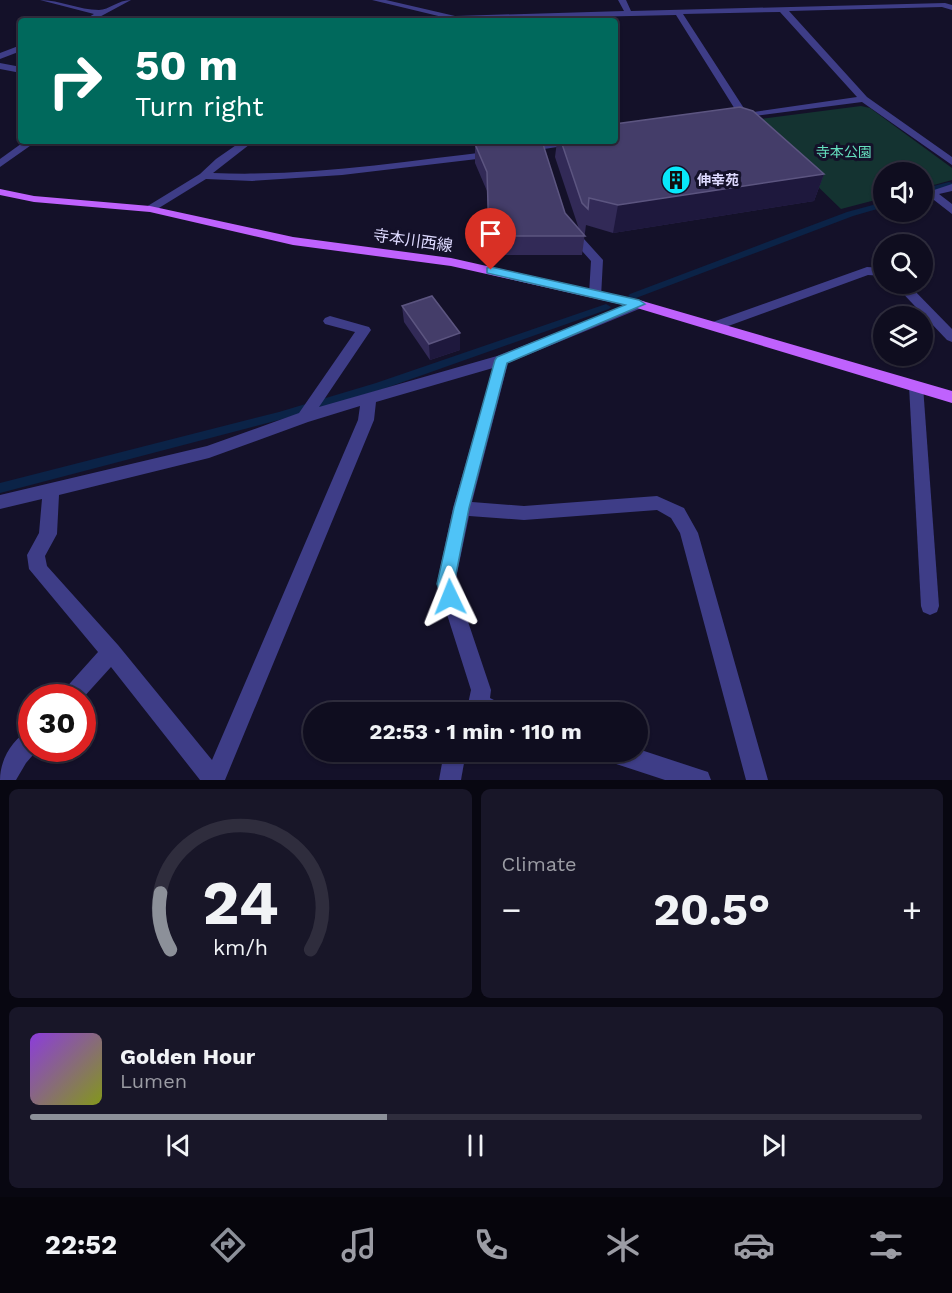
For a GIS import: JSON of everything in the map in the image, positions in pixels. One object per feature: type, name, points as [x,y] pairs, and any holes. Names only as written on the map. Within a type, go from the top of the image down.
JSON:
[{"type":"main road","name":"寺本川西線","points":[[0,192],[34,199],[150,209],[293,241],[451,262],[639,304],[952,397]]},
{"type":"street","points":[[44,0],[102,13]]},
{"type":"street","points":[[93,18],[127,0]]},
{"type":"street","points":[[376,0],[444,18]]},
{"type":"street","points":[[622,0],[629,14]]},
{"type":"street","points":[[928,0],[952,8]]},
{"type":"street","points":[[573,18],[678,12],[942,5]]},
{"type":"street","points":[[783,9],[864,99],[952,162]]},
{"type":"street","points":[[678,12],[744,116]]},
{"type":"street","points":[[0,56],[18,49]]},
{"type":"street","points":[[0,66],[18,69]]},
{"type":"street","points":[[721,119],[864,99]]},
{"type":"street","points":[[0,164],[28,144]]},
{"type":"street","points":[[150,209],[204,176],[219,161],[244,144]]},
{"type":"street","points":[[204,176],[252,178],[342,172],[455,160],[561,144]]},
{"type":"street","points":[[544,147],[548,162]]},
{"type":"street","points":[[952,187],[931,193],[952,210]]},
{"type":"street","points":[[568,222],[571,232],[597,260],[596,294]]},
{"type":"street","points":[[715,327],[867,271],[873,271]]},
{"type":"street","points":[[911,294],[952,337]]},
{"type":"street","points":[[0,501],[209,452],[304,417],[502,360],[639,304]]},
{"type":"street","points":[[304,417],[364,330],[330,321]]},
{"type":"street","points":[[482,702],[481,690],[446,584],[462,508],[502,360]]},
{"type":"street","points":[[916,386],[930,606]]},
{"type":"street","points":[[51,490],[48,534],[36,555],[38,569],[111,652],[214,780],[366,420],[369,400]]},
{"type":"street","points":[[462,508],[524,513],[657,502],[673,507],[683,516],[757,780]]},
{"type":"street","points":[[82,684],[111,652]]},
{"type":"street","points":[[4,780],[18,755]]},
{"type":"street","points":[[450,780],[453,762]]},
{"type":"street","points":[[643,762],[700,780]]},
{"type":"green space","name":"寺本公園","points":[[861,106],[870,108],[952,168],[952,180],[933,185],[933,162],[873,162],[873,201],[841,209],[776,146],[744,121]]},
{"type":"building","name":"伸幸苑","points":[[740,107],[753,111],[824,174],[618,205],[589,198],[588,209],[582,203],[562,144],[618,144],[618,124]]},
{"type":"building","points":[[475,144],[543,144],[565,213],[585,236],[489,236],[487,172]]},
{"type":"building","points":[[432,296],[460,333],[429,344],[402,306]]},
{"type":"waterway","points":[[933,189],[949,184]]},
{"type":"waterway","points":[[633,296],[873,207]]},
{"type":"waterway","points":[[0,488],[279,416],[379,386],[606,307]]},
{"type":"place","name":"伸幸苑","points":[[676,180]]},
{"type":"route","points":[[450,597],[446,584],[462,508],[502,360],[639,304],[491,270]]}]
